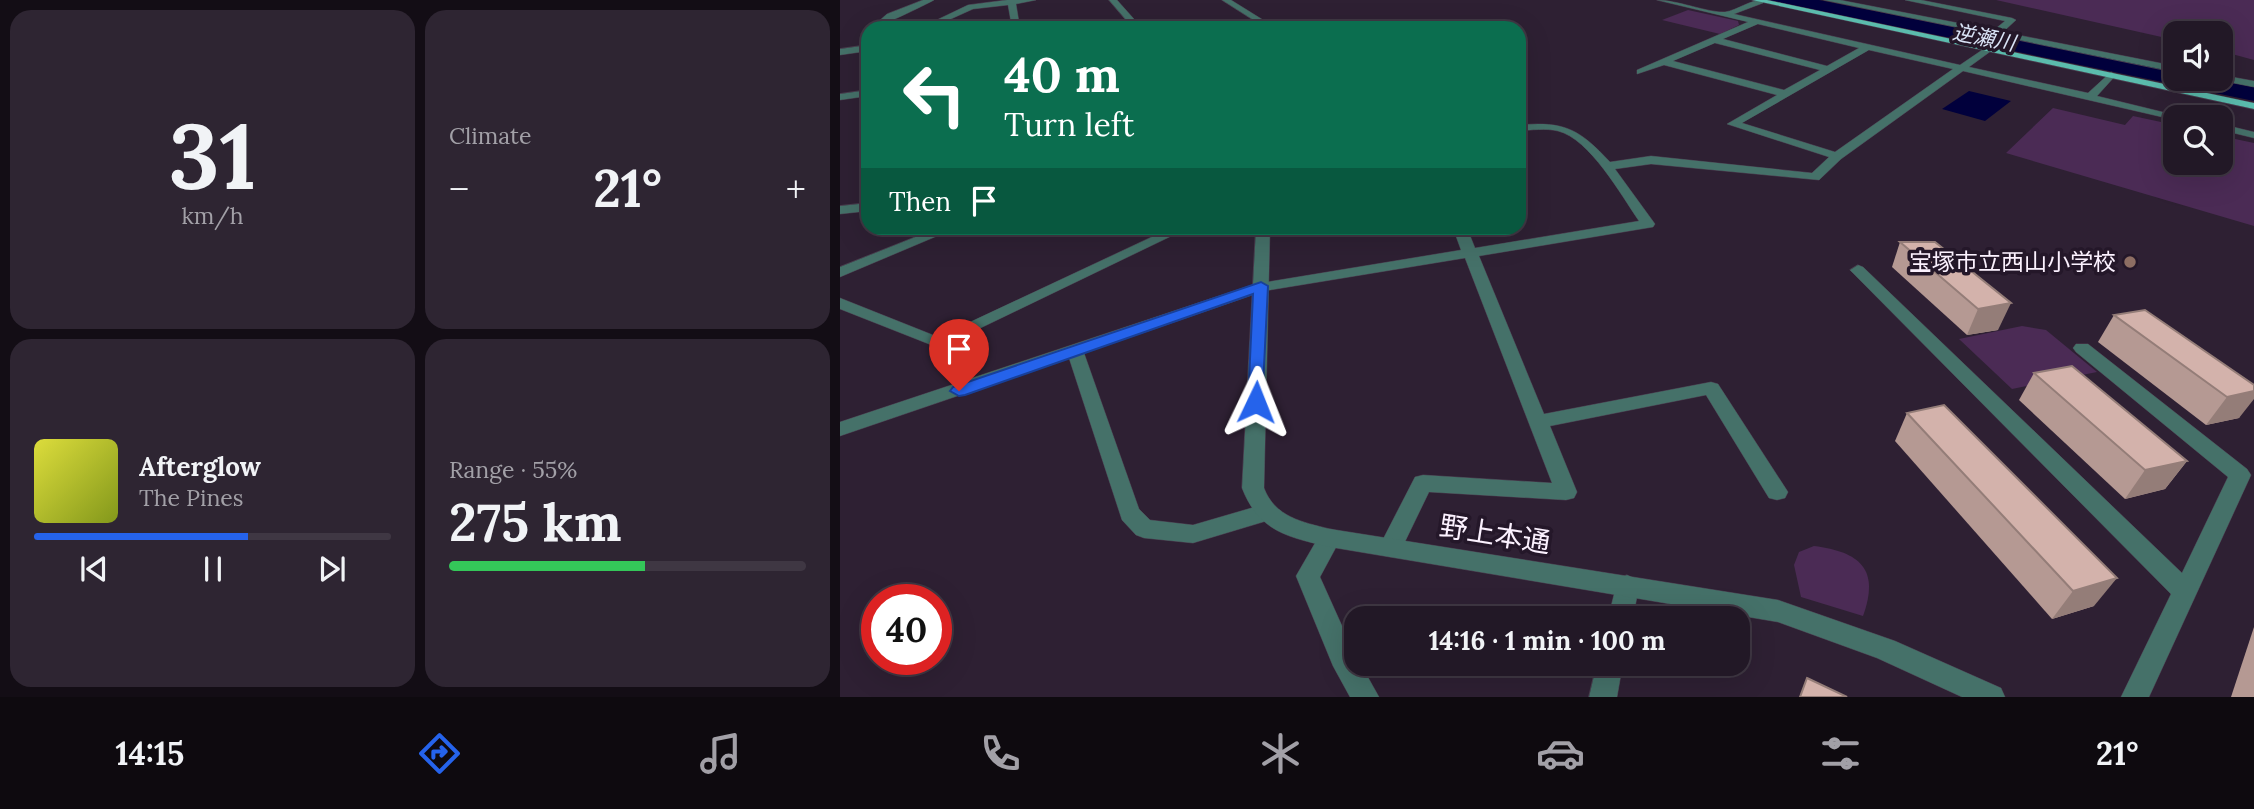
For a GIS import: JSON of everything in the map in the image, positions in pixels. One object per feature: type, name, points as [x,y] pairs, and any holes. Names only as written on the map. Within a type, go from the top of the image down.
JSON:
[{"type":"main road","points":[[1758,0],[2254,106]]},
{"type":"street","points":[[884,21],[930,0]]},
{"type":"street","points":[[940,21],[971,7],[1032,0]]},
{"type":"street","points":[[1113,0],[1132,21]]},
{"type":"street","points":[[1226,0],[1262,21]]},
{"type":"street","points":[[1661,0],[2163,114]]},
{"type":"street","points":[[1724,15],[1758,0]]},
{"type":"street","points":[[1828,0],[2163,67]]},
{"type":"street","points":[[1909,0],[2012,20],[1996,33]]},
{"type":"street","points":[[1011,1],[1015,21]]},
{"type":"street","points":[[1640,72],[1756,22]]},
{"type":"street","points":[[1715,40],[1827,69]]},
{"type":"street","points":[[1837,156],[1733,124],[1867,47]]},
{"type":"street","points":[[840,52],[861,49]]},
{"type":"street","points":[[1606,166],[1651,160],[1815,177],[1837,156],[1964,69],[1988,49]]},
{"type":"street","points":[[1664,62],[1783,93]]},
{"type":"street","points":[[2090,97],[2111,75]]},
{"type":"street","points":[[2233,81],[2254,85]]},
{"type":"street","points":[[840,97],[861,94]]},
{"type":"street","points":[[840,429],[1261,286],[1648,224],[1606,166],[1570,130],[1526,126]]},
{"type":"street","points":[[2233,130],[2254,135]]},
{"type":"street","points":[[840,210],[861,208]]},
{"type":"street","points":[[840,272],[932,235]]},
{"type":"street","points":[[840,303],[939,343],[1166,235]]},
{"type":"street","points":[[1075,351],[1130,514],[1144,529],[1194,534],[1265,513],[1256,502],[1253,488],[1263,235]]},
{"type":"street","points":[[1391,548],[1423,483],[1566,492],[1464,235]]},
{"type":"street","points":[[1858,270],[2184,591]]},
{"type":"street","points":[[2082,348],[2240,475],[2135,697]]},
{"type":"street","points":[[1537,422],[1711,388],[1777,492]]},
{"type":"street","name":"野上本通","points":[[1265,513],[1288,527],[1330,538],[1778,611],[1850,634],[1925,664],[1991,697]]},
{"type":"street","points":[[1330,538],[1308,576],[1342,657],[1365,697]]},
{"type":"street","points":[[1623,606],[1627,586]]},
{"type":"street","points":[[1603,697],[1607,676]]},
{"type":"shaded area","points":[[1996,0],[2254,0],[2254,60],[2233,54],[2233,21],[2163,21],[2163,37]]},
{"type":"shaded area","points":[[1688,10],[1738,21],[1739,25],[1720,34],[1662,20]]},
{"type":"shaded area","points":[[2053,108],[2125,125],[2133,116],[2163,122],[2163,175],[2233,175],[2233,139],[2254,143],[2254,226],[2006,153]]},
{"type":"shaded area","points":[[2022,326],[2046,330],[2097,372],[2012,389],[1959,339]]},
{"type":"shaded area","points":[[1814,546],[1843,553],[1862,566],[1869,586],[1863,616],[1801,597],[1794,565],[1799,552]]},
{"type":"water","name":"逆瀬川","points":[[1767,0],[1819,0],[2163,69],[2163,82]]},
{"type":"water","points":[[2233,83],[2254,87],[2254,101],[2206,91],[2233,91]]},
{"type":"water","points":[[1969,91],[2011,101],[1985,121],[1942,109]]},
{"type":"building","points":[[1900,242],[1935,242],[2011,303],[1978,309]]},
{"type":"building","points":[[2145,310],[2254,385],[2254,391],[2227,397],[2114,315]]},
{"type":"building","points":[[2072,366],[2187,461],[2145,470],[2034,373]]},
{"type":"building","points":[[1944,405],[2117,578],[2073,591],[1907,413]]},
{"type":"building","points":[[1807,678],[1847,697],[1800,697]]},
{"type":"place","name":"宝塚市立西山小学校","points":[[2130,262]]},
{"type":"route","points":[[959,391],[1261,286],[1256,402]]}]
